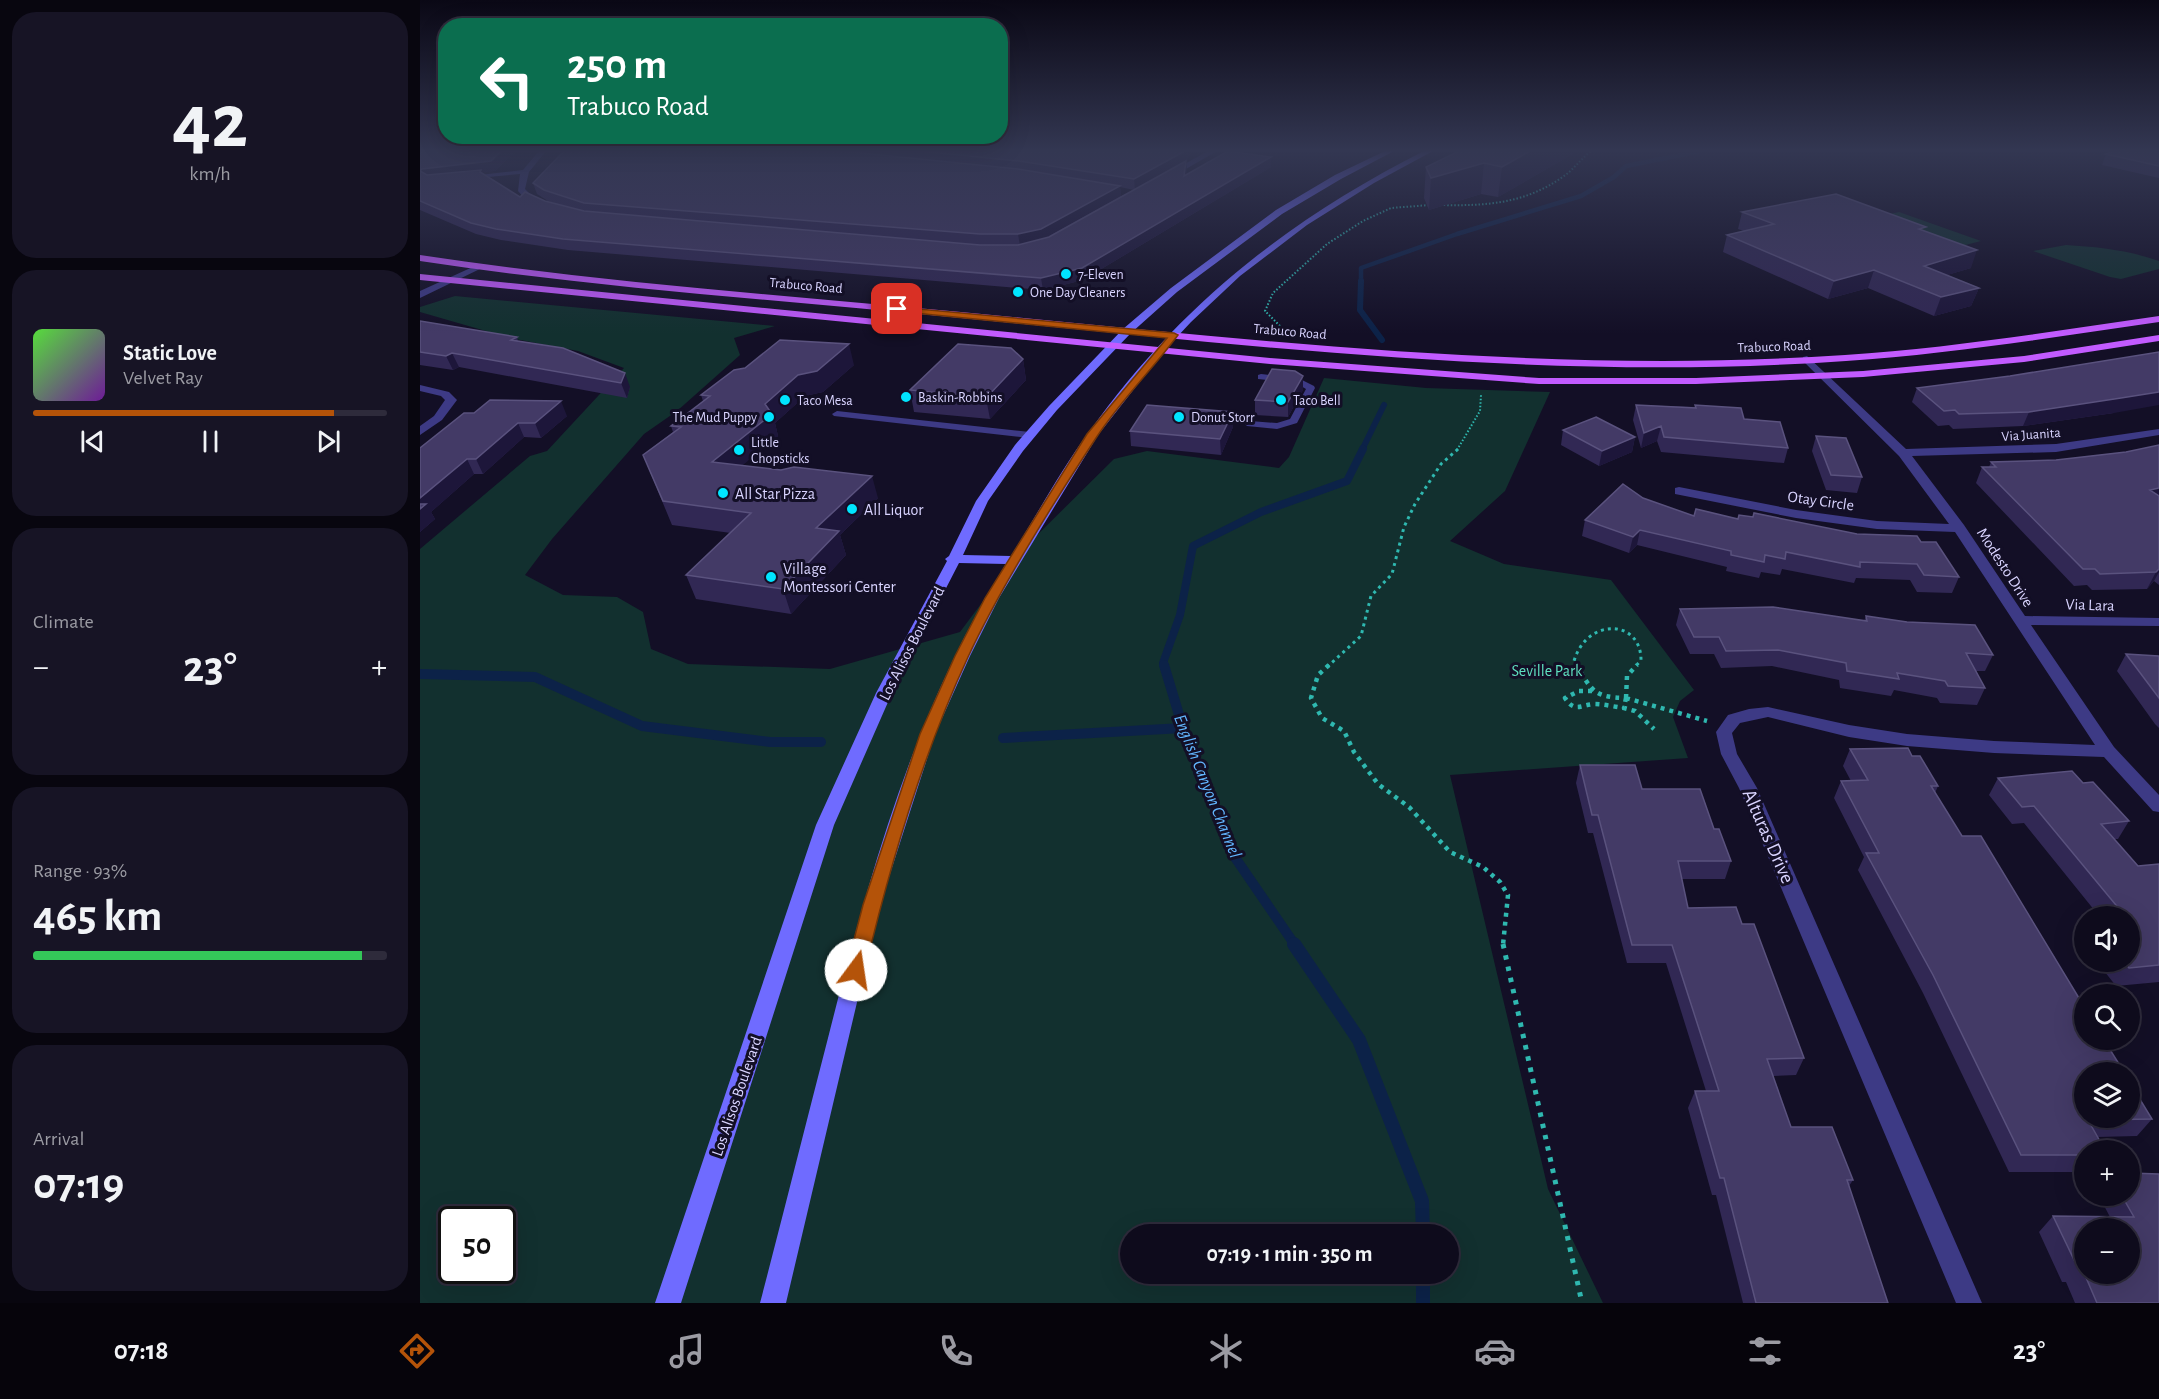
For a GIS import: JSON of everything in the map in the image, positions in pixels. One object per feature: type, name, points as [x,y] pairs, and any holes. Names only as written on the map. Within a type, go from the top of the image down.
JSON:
[{"type":"main road","name":"Los Alisos Boulevard","points":[[668,1303],[825,825],[884,693],[934,602],[952,559],[982,501],[1030,435],[1053,408],[1127,331],[1201,267],[1280,212]]},
{"type":"main road","points":[[773,1303],[871,905],[927,734],[962,656],[1015,560],[1093,434],[1159,350],[1237,274],[1294,229],[1322,212]]},
{"type":"main road","name":"Trabuco Road","points":[[420,258],[480,267],[1276,345],[1386,355],[1553,363],[1695,363],[1807,359],[1963,347],[2159,319]]},
{"type":"main road","name":"Trabuco Road","points":[[420,277],[449,282],[1346,368],[1539,381],[1696,381],[1826,377],[1980,364],[2159,338]]},
{"type":"main road","points":[[952,559],[1015,560]]},
{"type":"street","points":[[420,295],[480,267]]},
{"type":"street","name":"Modesto Drive","points":[[1807,359],[1903,453],[1959,528],[2108,751],[2159,806]]},
{"type":"street","points":[[420,388],[445,394],[451,400],[438,418],[420,432]]},
{"type":"street","name":"Via Juanita","points":[[1903,453],[2056,448],[2159,432]]},
{"type":"street","name":"Otay Circle","points":[[1679,491],[1796,514],[1877,525],[1959,528]]},
{"type":"street","name":"Via Lara","points":[[2019,620],[2159,622]]},
{"type":"street","name":"Alturas Drive","points":[[1969,1303],[1916,1174],[1767,831],[1748,788],[1729,754],[1724,732],[1734,719],[1749,714],[1768,712],[1849,731],[1907,740],[1994,747],[2108,751]]},
{"type":"lane","points":[[1250,424],[1277,426],[1294,421],[1311,388],[1298,381],[1261,377]]},
{"type":"lane","points":[[837,414],[1030,435]]},
{"type":"path","points":[[1276,345],[1283,330],[1265,311],[1273,293],[1327,244],[1363,220],[1382,212]]},
{"type":"path","points":[[1481,387],[1480,411],[1456,452],[1441,464],[1415,504],[1404,527],[1392,574],[1371,596],[1361,636],[1318,675],[1311,698],[1322,718],[1344,731],[1354,752],[1378,784],[1409,807],[1450,852],[1483,867],[1500,882],[1508,895],[1502,940],[1582,1303]]},
{"type":"path","points":[[1592,691],[1574,661],[1576,651],[1589,633],[1611,629],[1624,632],[1641,651],[1641,660],[1627,676],[1629,686],[1624,708]]},
{"type":"path","points":[[1654,729],[1635,711],[1593,704],[1578,709],[1570,706],[1565,698],[1579,691],[1592,691],[1613,699],[1627,698],[1684,716]]},
{"type":"green space","points":[[1899,212],[1981,241],[1946,250],[1865,219]]},
{"type":"green space","points":[[2066,245],[2136,254],[2159,261],[2159,269],[2121,279],[2033,251]]},
{"type":"green space","name":"Seville Park","points":[[455,296],[775,326],[734,338],[740,355],[677,411],[644,434],[552,539],[525,575],[563,595],[617,597],[643,612],[651,649],[688,664],[830,669],[960,632],[1019,553],[1114,459],[1147,451],[1279,468],[1289,457],[1324,378],[1426,388],[1550,392],[1505,491],[1450,541],[1504,564],[1611,580],[1694,690],[1680,701],[1673,717],[1688,758],[1450,775],[1548,1189],[1603,1303],[420,1303],[420,549],[530,456],[547,451],[624,368],[578,351],[510,338],[420,312],[420,307]]},
{"type":"building","points":[[445,212],[593,212],[980,245],[1018,245],[1049,237],[1094,212],[1178,212],[1082,268],[1041,278],[563,239],[471,223]]},
{"type":"building","points":[[696,212],[1073,212],[1041,229],[1018,234],[980,234]]},
{"type":"building","points":[[1742,212],[1885,212],[1926,227],[1919,229],[1977,250],[1924,266],[1979,288],[1941,297],[1874,270],[1834,281],[1727,235],[1774,224]]},
{"type":"building","points":[[420,321],[517,337],[511,340],[563,348],[625,373],[621,383],[452,353],[446,356],[420,352]]},
{"type":"building","points":[[780,340],[849,344],[817,371],[798,375],[765,404],[772,414],[712,462],[781,470],[794,467],[872,476],[816,528],[839,531],[783,589],[686,575],[751,513],[663,501],[643,455],[681,427],[671,426],[710,396],[701,395],[734,370],[745,368]]},
{"type":"building","points":[[958,344],[1011,348],[1023,359],[986,398],[910,390]]},
{"type":"building","points":[[2159,352],[2159,392],[2029,412],[1959,414],[1955,410],[1944,411],[1917,388],[2010,376]]},
{"type":"building","points":[[1272,369],[1295,371],[1303,376],[1288,402],[1255,400]]},
{"type":"building","points":[[490,400],[561,401],[535,423],[518,423],[476,459],[467,459],[420,498],[420,448],[464,413],[474,413]]},
{"type":"building","points":[[1147,405],[1233,412],[1220,439],[1130,431]]},
{"type":"building","points":[[1636,405],[1741,408],[1744,419],[1780,422],[1788,448],[1664,437],[1661,426],[1644,433]]},
{"type":"building","points":[[1596,417],[1635,437],[1602,451],[1563,430]]},
{"type":"building","points":[[1816,436],[1846,438],[1862,477],[1831,475]]},
{"type":"building","points":[[2159,445],[2159,488],[2150,490],[2159,496],[2159,569],[2156,572],[2100,574],[2095,569],[2083,569],[1982,467],[1996,467],[1991,462],[2056,460],[2126,452]]},
{"type":"building","points":[[1623,484],[1643,498],[1694,516],[1696,509],[1738,519],[1739,515],[1753,517],[1754,513],[1857,534],[1917,536],[1921,542],[1936,542],[1959,577],[1924,575],[1917,564],[1860,562],[1860,567],[1786,552],[1785,559],[1765,555],[1764,562],[1731,555],[1731,551],[1640,530],[1633,537],[1585,520]]},
{"type":"building","points":[[1773,607],[1867,621],[1866,616],[1907,622],[1975,625],[1993,655],[1966,653],[1985,688],[1948,686],[1945,681],[1897,673],[1899,679],[1847,671],[1846,663],[1778,650],[1726,651],[1719,637],[1694,637],[1680,609]]},
{"type":"building","points":[[2126,654],[2159,656],[2159,698]]},
{"type":"building","points":[[1908,748],[1912,756],[1920,756],[1938,786],[1931,786],[1962,836],[1981,836],[2074,990],[2074,1050],[2110,1050],[2118,1062],[2074,1062],[2074,1128],[2093,1128],[2099,1140],[2074,1140],[2074,1155],[2021,1155],[1933,975],[1866,853],[1879,853],[1841,781],[1868,780],[1850,749]]},
{"type":"building","points":[[1580,765],[1635,765],[1642,789],[1700,789],[1714,829],[1719,829],[1731,861],[1678,861],[1688,908],[1736,907],[1742,924],[1754,924],[1804,1058],[1767,1059],[1791,1127],[1832,1127],[1853,1180],[1847,1180],[1888,1303],[1756,1303],[1724,1178],[1720,1178],[1695,1091],[1719,1091],[1672,945],[1632,945],[1598,815],[1592,815]]},
{"type":"building","points":[[2072,771],[2083,783],[2093,782],[2129,821],[2101,824],[2138,866],[2159,864],[2159,965],[2140,967],[2140,906],[2117,906],[2034,806],[2022,807],[1998,778]]},
{"type":"building","points":[[2140,1099],[2152,1119],[2140,1119]]},
{"type":"building","points":[[2140,1173],[2159,1174],[2159,1303],[2097,1303],[2089,1284],[2140,1284],[2140,1218],[2074,1218],[2074,1260],[2053,1216],[2134,1217],[2128,1206],[2140,1206]]},
{"type":"waterway","name":"English Canyon Channel","points":[[1361,281],[1361,268],[1457,234],[1529,212]]},
{"type":"waterway","name":"English Canyon Channel","points":[[1361,281],[1360,310],[1382,340]]},
{"type":"waterway","name":"English Canyon Channel","points":[[1362,450],[1384,405]]},
{"type":"waterway","name":"English Canyon Channel","points":[[1164,667],[1163,663],[1180,615],[1193,546],[1261,512],[1347,481],[1363,449]]},
{"type":"waterway","name":"English Canyon Channel","points":[[1164,665],[1183,728]]},
{"type":"waterway","points":[[420,674],[535,677],[642,726],[770,742],[821,742]]},
{"type":"waterway","points":[[1003,738],[1183,728]]},
{"type":"waterway","name":"English Canyon Channel","points":[[1183,728],[1234,856],[1295,945]]},
{"type":"waterway","name":"English Canyon Channel","points":[[1294,944],[1359,1040],[1422,1201],[1423,1224]]},
{"type":"waterway","name":"English Canyon Channel","points":[[1423,1284],[1423,1303]]},
{"type":"place","name":"7-Eleven","points":[[1066,274]]},
{"type":"place","name":"One Day Cleaners","points":[[1018,292]]},
{"type":"place","name":"Baskin-Robbins","points":[[906,397]]},
{"type":"place","name":"Taco Mesa","points":[[785,400]]},
{"type":"place","name":"Taco Bell","points":[[1281,400]]},
{"type":"place","name":"The Mud Puppy","points":[[769,417]]},
{"type":"place","name":"Donut Storr","points":[[1179,417]]},
{"type":"place","name":"Little Chopsticks","points":[[739,450]]},
{"type":"place","name":"All Star Pizza","points":[[723,493]]},
{"type":"place","name":"All Liquor","points":[[852,509]]},
{"type":"place","name":"Village Montessori Center","points":[[771,577]]},
{"type":"route","points":[[856,970],[871,905],[902,817],[927,734],[962,656],[992,598],[1093,434],[1159,350],[1174,335],[897,309]]}]
